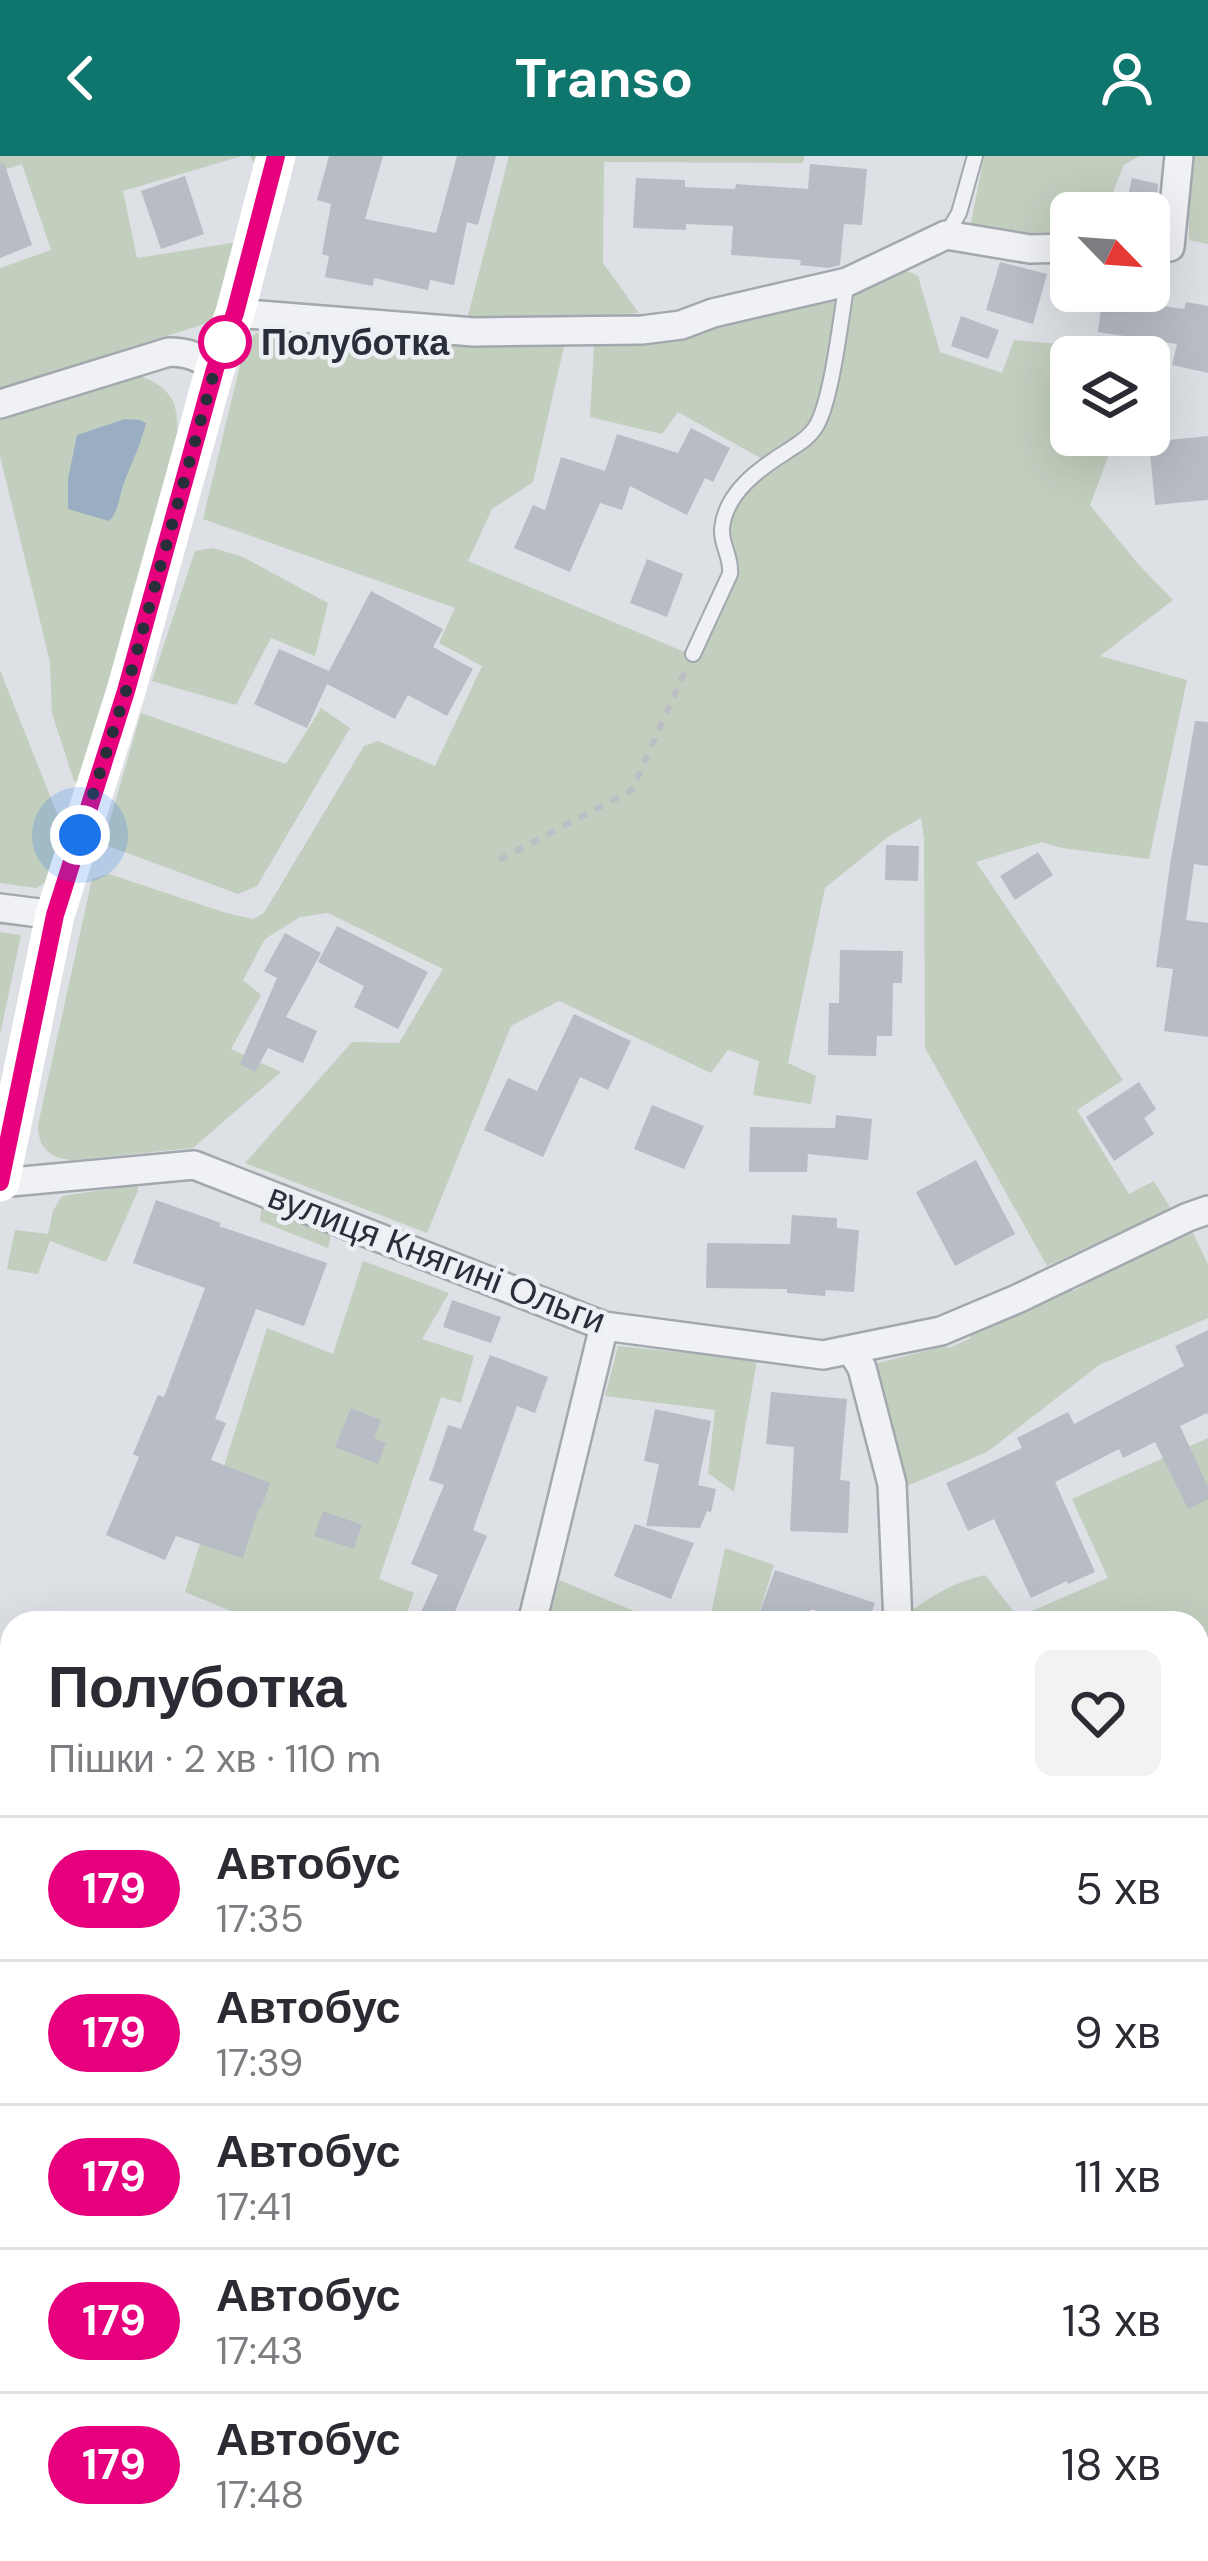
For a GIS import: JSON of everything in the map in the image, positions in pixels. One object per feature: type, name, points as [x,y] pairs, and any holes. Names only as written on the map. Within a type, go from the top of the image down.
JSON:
[{"type":"main road","points":[[0,1183],[55,915],[132,671],[276,156]]},
{"type":"street","points":[[1170,247],[1179,156]]},
{"type":"street","points":[[235,313],[474,332],[620,332],[681,325],[847,282],[946,235],[1050,248]]},
{"type":"street","points":[[0,404],[169,352],[186,352],[215,369]]},
{"type":"street","points":[[0,908],[55,915]]},
{"type":"street","name":"вулиця Княгині Ольги","points":[[0,1183],[194,1165],[604,1326],[823,1355],[941,1331],[1208,1210]]},
{"type":"street","points":[[535,1611],[604,1326]]},
{"type":"street","points":[[851,1350],[862,1369],[892,1484],[897,1611]]},
{"type":"lane","points":[[946,235],[959,213],[975,156]]},
{"type":"lane","points":[[693,655],[730,574],[722,529],[736,495],[756,472],[816,428],[825,405],[847,282]]},
{"type":"path","points":[[499,860],[632,790],[693,655]]},
{"type":"green space","points":[[0,156],[242,156],[123,191],[137,258],[238,242],[256,167],[250,156],[264,156],[223,318],[0,389],[0,268],[51,250],[22,164],[0,171]]},
{"type":"green space","points":[[509,156],[804,156],[803,163],[604,162],[603,263],[639,313],[466,323]]},
{"type":"green space","points":[[984,156],[1139,156],[1124,165],[1113,192],[1050,192],[1050,240],[970,228]]},
{"type":"green space","points":[[1189,156],[1208,156],[1208,244],[1189,240]]},
{"type":"green space","points":[[907,271],[918,276],[940,352],[1002,373],[1014,340],[1050,343],[1050,456],[1108,456],[1090,505],[1173,600],[1100,656],[1187,680],[1149,859],[1042,842],[976,862],[1123,1080],[1077,1110],[1129,1194],[1154,1181],[1171,1209],[1047,1266],[925,1048],[921,818],[889,836],[825,888],[788,1063],[816,1076],[811,1104],[753,1095],[759,1061],[728,1050],[711,1073],[559,1001],[511,1026],[427,1233],[245,1163],[352,1042],[399,1043],[443,969],[328,913],[300,917],[265,939],[243,980],[261,995],[231,1049],[281,1072],[193,1148],[72,1160],[47,1150],[38,1125],[92,879],[109,874],[226,913],[253,919],[264,913],[364,746],[378,741],[435,766],[482,666],[439,643],[455,608],[203,519],[246,340],[272,332],[564,347],[533,482],[492,509],[468,561],[699,658],[738,575],[727,535],[733,513],[771,464],[678,412],[662,434],[590,417],[594,346],[850,298]]},
{"type":"green space","points":[[138,375],[171,397],[177,417],[177,457],[78,783],[52,713],[50,662],[0,456],[0,417]]},
{"type":"green space","points":[[213,548],[243,557],[328,603],[315,656],[271,638],[236,705],[152,681],[195,551]]},
{"type":"green space","points":[[0,670],[63,838],[50,880],[36,888],[0,883]]},
{"type":"green space","points":[[321,708],[350,728],[257,886],[238,894],[103,844],[141,713],[286,764]]},
{"type":"green space","points":[[0,932],[21,935],[0,1035]]},
{"type":"green space","points":[[137,1185],[106,1262],[50,1241],[38,1274],[7,1269],[15,1230],[48,1234],[62,1196]]},
{"type":"green space","points":[[262,1201],[333,1228],[328,1248],[260,1221]]},
{"type":"green space","points":[[1193,1233],[1208,1264],[1208,1318],[1099,1365],[987,1452],[907,1486],[872,1370],[878,1363],[949,1348],[969,1339],[973,1332],[1068,1288],[1074,1291],[1111,1268]]},
{"type":"green space","points":[[363,1261],[449,1293],[422,1339],[474,1356],[461,1403],[441,1397],[379,1579],[414,1593],[407,1611],[231,1611],[185,1592],[267,1328],[333,1354]]},
{"type":"green space","points":[[618,1346],[757,1360],[734,1492],[708,1473],[715,1410],[605,1396]]},
{"type":"green space","points":[[1208,1438],[1208,1611],[1032,1611],[1108,1578],[1072,1499]]},
{"type":"green space","points":[[725,1548],[774,1565],[760,1611],[712,1611]]},
{"type":"green space","points":[[985,1575],[1013,1611],[911,1611],[955,1585]]},
{"type":"green space","points":[[559,1580],[634,1611],[552,1611]]},
{"type":"water","points":[[125,419],[146,423],[113,517],[109,521],[68,509],[68,479],[77,435]]},
{"type":"building","points":[[329,156],[383,156],[365,219],[436,233],[457,156],[496,156],[478,225],[467,222],[454,285],[430,280],[428,290],[374,278],[373,286],[325,277],[329,256],[322,254],[331,204],[317,200]]},
{"type":"building","points":[[4,163],[32,245],[0,258],[0,164]]},
{"type":"building","points":[[810,164],[867,169],[862,225],[844,224],[840,265],[829,268],[800,265],[801,260],[731,255],[733,226],[633,228],[636,178],[685,180],[685,187],[735,189],[736,184],[808,189]]},
{"type":"building","points":[[185,176],[204,234],[161,249],[141,191]]},
{"type":"building","points":[[1132,178],[1158,184],[1157,192],[1129,192]]},
{"type":"building","points":[[1000,262],[1047,274],[1033,324],[986,310]]},
{"type":"building","points":[[1186,302],[1208,306],[1208,373],[1172,365],[1177,344],[1170,343],[1170,336],[1098,332],[1100,312],[1170,312],[1170,307],[1184,309]]},
{"type":"building","points":[[961,316],[999,330],[988,359],[951,346]]},
{"type":"building","points":[[691,428],[730,448],[713,482],[705,478],[687,515],[630,486],[622,510],[600,503],[570,572],[514,548],[533,505],[545,510],[561,457],[605,471],[617,434],[678,453]]},
{"type":"building","points":[[1208,436],[1208,500],[1155,505],[1150,456],[1170,456],[1170,440]]},
{"type":"building","points":[[647,559],[683,574],[667,617],[630,603]]},
{"type":"building","points":[[371,591],[443,629],[433,647],[473,669],[447,716],[408,695],[395,719],[327,684],[307,728],[254,704],[279,649],[329,671]]},
{"type":"building","points":[[1195,721],[1208,722],[1208,866],[1194,864],[1186,920],[1208,923],[1208,1037],[1164,1031],[1173,969],[1156,967]]},
{"type":"building","points":[[886,845],[919,846],[918,881],[885,880]]},
{"type":"building","points":[[1038,852],[1053,875],[1015,900],[1000,876]]},
{"type":"building","points":[[337,926],[428,972],[398,1029],[354,1007],[364,986],[318,962]]},
{"type":"building","points":[[285,933],[321,953],[286,1017],[317,1031],[303,1063],[268,1048],[255,1072],[240,1064],[277,978],[264,971]]},
{"type":"building","points":[[840,950],[903,951],[902,983],[893,983],[892,1036],[877,1036],[876,1056],[828,1055],[829,1003],[839,1003]]},
{"type":"building","points":[[574,1014],[631,1041],[608,1090],[580,1077],[543,1157],[484,1130],[508,1078],[537,1091]]},
{"type":"building","points":[[1139,1082],[1156,1109],[1144,1118],[1154,1134],[1114,1161],[1086,1117]]},
{"type":"building","points":[[652,1105],[704,1126],[684,1169],[634,1149]]},
{"type":"building","points":[[836,1115],[872,1119],[868,1160],[808,1154],[807,1172],[749,1172],[750,1127],[835,1128]]},
{"type":"building","points":[[976,1160],[1015,1234],[955,1266],[916,1192]]},
{"type":"building","points":[[156,1200],[327,1263],[304,1326],[256,1309],[215,1419],[226,1423],[211,1460],[270,1483],[243,1558],[176,1536],[165,1560],[106,1535],[139,1457],[133,1454],[158,1395],[164,1397],[205,1288],[133,1263]]},
{"type":"building","points":[[792,1215],[837,1218],[837,1228],[859,1230],[854,1292],[826,1290],[825,1296],[787,1293],[787,1289],[706,1288],[707,1243],[790,1244]]},
{"type":"building","points":[[452,1300],[501,1317],[491,1343],[443,1327]]},
{"type":"building","points":[[1208,1330],[1208,1415],[1180,1426],[1208,1487],[1208,1499],[1188,1509],[1155,1442],[1123,1458],[1119,1449],[1055,1482],[1095,1572],[1031,1598],[994,1519],[968,1531],[946,1483],[1022,1448],[1017,1438],[1068,1412],[1074,1424],[1184,1366],[1175,1346]]},
{"type":"building","points":[[490,1355],[548,1377],[535,1413],[517,1406],[473,1530],[487,1536],[455,1611],[422,1611],[438,1575],[411,1564],[444,1485],[429,1480],[448,1425],[461,1429]]},
{"type":"building","points":[[771,1392],[847,1399],[840,1480],[850,1481],[848,1533],[790,1531],[794,1447],[766,1444]]},
{"type":"building","points":[[351,1408],[381,1420],[374,1438],[386,1443],[378,1464],[335,1447]]},
{"type":"building","points":[[655,1409],[711,1421],[698,1485],[716,1489],[711,1512],[707,1511],[700,1528],[646,1526],[659,1464],[644,1461]]},
{"type":"building","points":[[323,1511],[362,1525],[354,1549],[314,1536]]},
{"type":"building","points":[[635,1524],[694,1543],[671,1599],[614,1576]]},
{"type":"building","points":[[775,1570],[875,1603],[872,1611],[760,1611]]},
{"type":"bus line","name":"179","points":[[0,1182],[55,915],[126,691],[276,156]]},
{"type":"place","name":"Полуботка","points":[[225,342]]},
{"type":"route","points":[[80,835],[225,342]]}]
